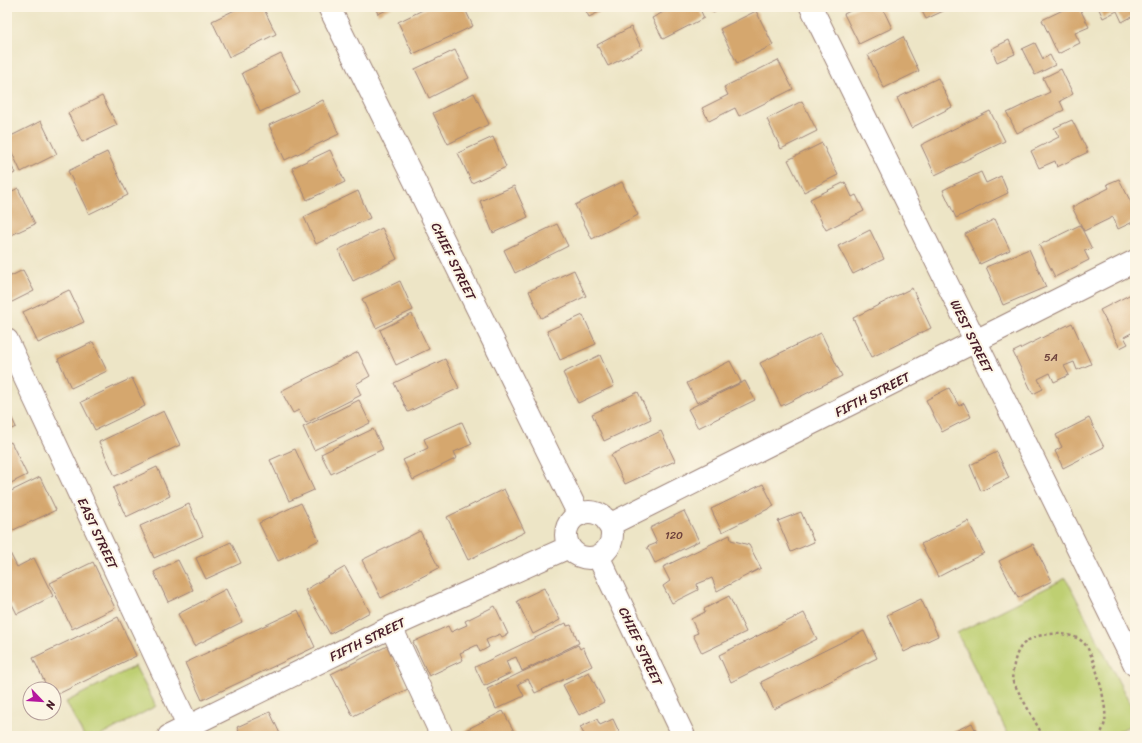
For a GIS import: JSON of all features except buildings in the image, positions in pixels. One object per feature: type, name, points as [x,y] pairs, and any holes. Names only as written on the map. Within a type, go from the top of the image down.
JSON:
[{"type":"street","name":"CHIEF STREET","points":[[329,7],[579,515]]},
{"type":"street","name":"WEST STREET","points":[[811,7],[1135,665]]},
{"type":"street","name":"FIFTH STREET","points":[[609,525],[1135,262]]},
{"type":"street","name":"EAST STREET","points":[[7,340],[188,726]]},
{"type":"street","points":[[594,513],[602,517],[609,525],[611,534],[610,543],[606,551],[598,556],[583,558],[574,554],[569,547],[566,537],[567,528],[572,520],[579,515],[594,513]]},
{"type":"street","name":"FIFTH STREET","points":[[169,736],[390,627],[569,547]]},
{"type":"street","name":"CHIEF STREET","points":[[598,556],[684,736]]},
{"type":"street","points":[[390,627],[442,736]]},
{"type":"path","points":[[1043,736],[1012,680],[1012,671],[1020,647],[1032,638],[1050,633],[1067,634],[1084,643],[1090,655],[1097,672],[1104,698],[1106,721],[1100,736]]},
{"type":"green space","points":[[1066,578],[1135,714],[1135,723],[1110,736],[1009,736],[957,633]]},
{"type":"green space","points":[[135,666],[156,706],[100,736],[84,736],[66,702]]}]
